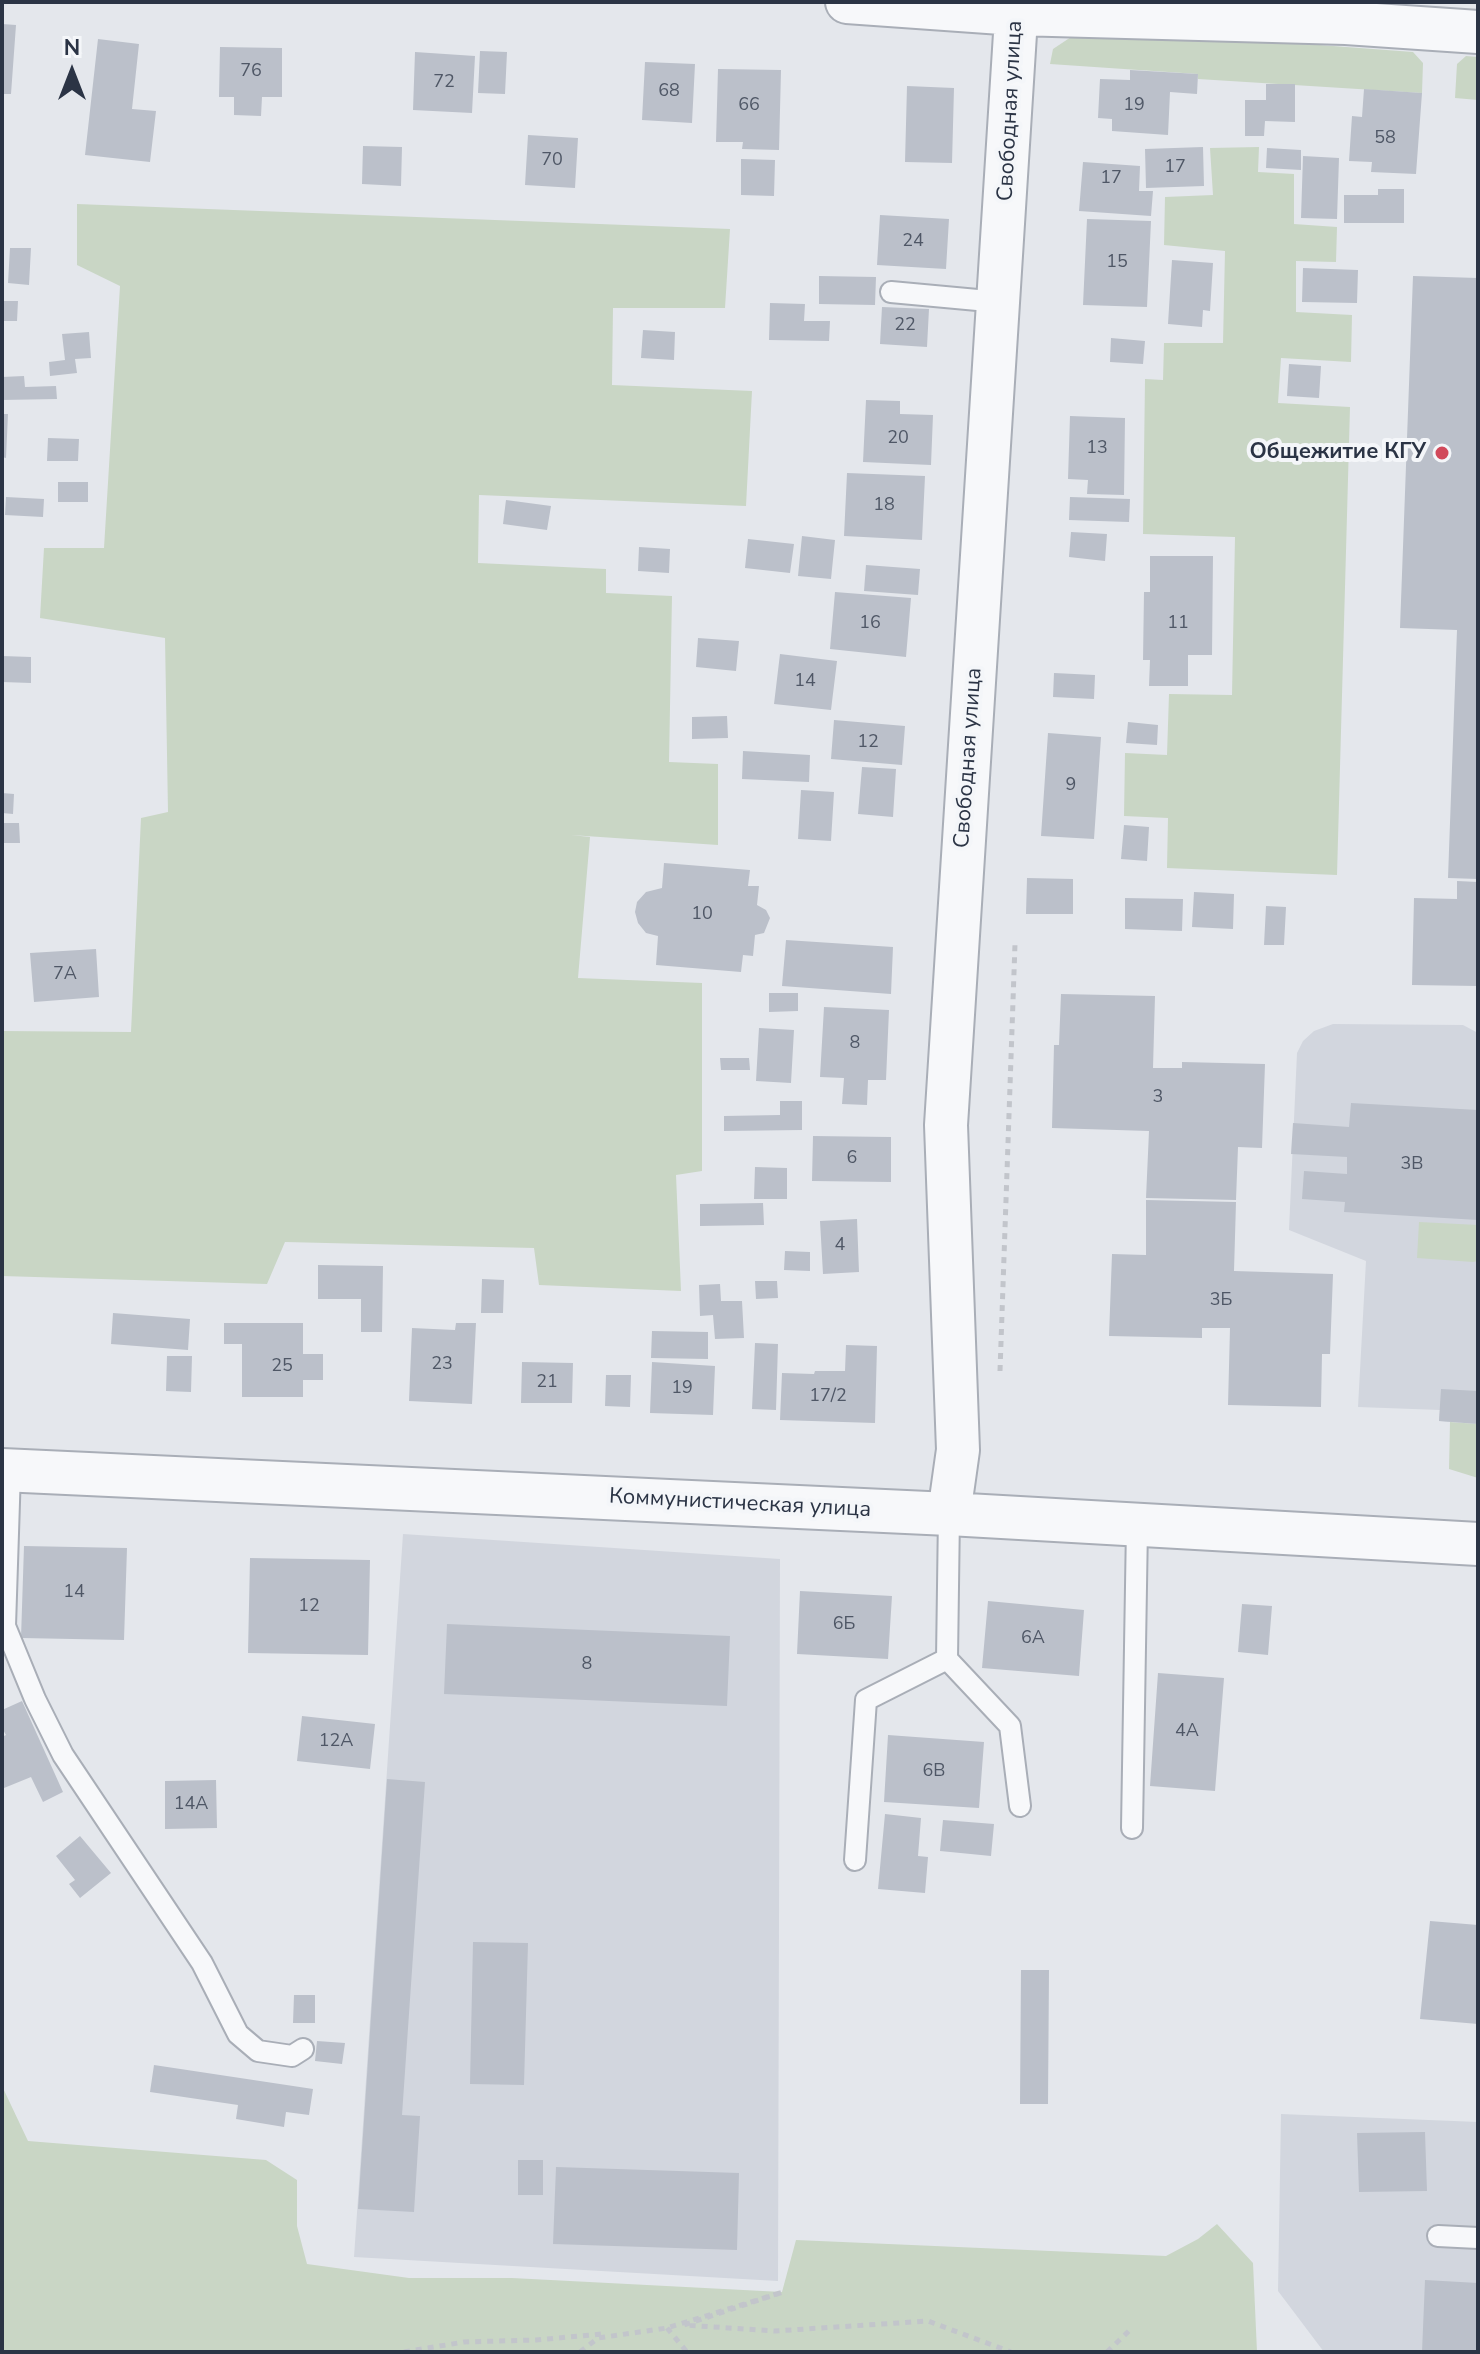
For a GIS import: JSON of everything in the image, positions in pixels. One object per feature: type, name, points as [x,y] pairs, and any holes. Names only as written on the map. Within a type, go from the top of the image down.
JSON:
[{"type":"street","points":[[847,2],[1346,23],[1478,32]]},
{"type":"street","name":"Свободная улица","points":[[949,1514],[958,1450],[946,1125],[1016,8]]},
{"type":"street","name":"Коммунистическая улица","points":[[6,1471],[949,1514],[1478,1544]]},
{"type":"lane","points":[[891,292],[999,302]]},
{"type":"lane","points":[[6,1471],[5,1626],[35,1699],[63,1755],[202,1963],[238,2034],[258,2051],[292,2056],[303,2049]]},
{"type":"lane","points":[[949,1514],[947,1659],[1010,1726],[1020,1806]]},
{"type":"lane","points":[[1132,1828],[1137,1526]]},
{"type":"lane","points":[[855,1860],[866,1700],[947,1659]]},
{"type":"lane","points":[[1438,2236],[1478,2238]]},
{"type":"path","points":[[999,1385],[1015,944]]},
{"type":"path","points":[[580,2352],[598,2338],[667,2328],[783,2292],[684,2325],[775,2331],[928,2321],[1011,2352]]},
{"type":"path","points":[[404,2352],[464,2342],[536,2340],[667,2328]]},
{"type":"path","points":[[667,2328],[687,2352]]},
{"type":"path","points":[[1107,2352],[1132,2328]]},
{"type":"shaded area","points":[[1333,1024],[1463,1025],[1478,1033],[1478,1424],[1439,1421],[1440,1410],[1358,1407],[1366,1261],[1289,1230],[1297,1053],[1303,1041],[1314,1031]]},
{"type":"shaded area","points":[[403,1534],[780,1559],[778,2281],[354,2257]]},
{"type":"shaded area","points":[[1281,2114],[1478,2122],[1478,2352],[1324,2352],[1278,2291]]},
{"type":"green space","points":[[1106,29],[1413,52],[1423,63],[1422,93],[1198,79],[1198,74],[1050,64],[1053,49],[1074,35]]},
{"type":"green space","points":[[1466,56],[1478,57],[1478,100],[1455,98],[1457,64]]},
{"type":"green space","points":[[1259,147],[1258,172],[1294,174],[1294,224],[1337,227],[1336,262],[1296,261],[1296,312],[1352,315],[1351,362],[1281,358],[1278,403],[1350,407],[1337,875],[1167,868],[1168,818],[1124,816],[1125,753],[1167,755],[1169,694],[1232,695],[1235,537],[1143,534],[1145,379],[1163,380],[1164,343],[1223,343],[1225,251],[1164,245],[1165,197],[1213,195],[1210,148]]},
{"type":"green space","points":[[77,204],[730,229],[725,308],[613,308],[612,385],[752,391],[746,506],[479,495],[478,563],[606,569],[606,593],[672,596],[669,762],[718,764],[718,845],[571,835],[590,837],[578,978],[702,983],[702,1171],[676,1175],[681,1291],[539,1285],[534,1248],[285,1242],[267,1284],[2,1276],[2,1031],[131,1032],[141,818],[168,812],[165,638],[40,618],[44,548],[104,548],[120,286],[77,265]]},
{"type":"green space","points":[[1419,1222],[1478,1225],[1478,1261],[1417,1258]]},
{"type":"green space","points":[[1450,1422],[1478,1424],[1478,1478],[1449,1469]]},
{"type":"green space","points":[[2,2086],[28,2141],[266,2160],[297,2180],[297,2226],[307,2264],[409,2278],[512,2278],[782,2292],[796,2240],[1166,2256],[1198,2239],[1217,2224],[1253,2263],[1257,2352],[2,2352]]},
{"type":"building","points":[[2,24],[16,25],[11,94],[2,94]]},
{"type":"building","points":[[98,39],[139,44],[132,109],[156,111],[150,162],[85,155]]},
{"type":"building","points":[[220,47],[282,48],[282,97],[262,97],[261,116],[234,115],[234,97],[219,97]]},
{"type":"building","points":[[480,51],[507,52],[505,94],[478,93]]},
{"type":"building","points":[[415,52],[475,56],[472,113],[413,110]]},
{"type":"building","points":[[645,62],[695,64],[692,123],[642,120]]},
{"type":"building","points":[[718,69],[781,70],[779,150],[742,149],[743,142],[716,142]]},
{"type":"building","points":[[1130,70],[1198,74],[1197,94],[1170,92],[1168,135],[1112,131],[1112,119],[1098,118],[1100,79],[1130,80]]},
{"type":"building","points":[[1266,84],[1295,84],[1295,122],[1265,121],[1264,136],[1245,136],[1245,100],[1266,100]]},
{"type":"building","points":[[907,86],[954,88],[952,163],[905,162]]},
{"type":"building","points":[[1364,89],[1422,93],[1416,174],[1371,172],[1372,162],[1349,161],[1352,116],[1362,117]]},
{"type":"building","points":[[528,135],[578,138],[575,188],[525,185]]},
{"type":"building","points":[[363,146],[402,147],[401,186],[362,184]]},
{"type":"building","points":[[1203,147],[1204,186],[1146,188],[1145,149]]},
{"type":"building","points":[[1267,148],[1301,150],[1301,170],[1266,168]]},
{"type":"building","points":[[1303,156],[1339,158],[1337,219],[1301,218]]},
{"type":"building","points":[[741,159],[775,160],[774,196],[741,195]]},
{"type":"building","points":[[1083,162],[1140,166],[1139,191],[1153,191],[1151,216],[1079,211]]},
{"type":"building","points":[[1378,189],[1404,189],[1404,223],[1344,223],[1344,195],[1378,195]]},
{"type":"building","points":[[880,215],[949,219],[946,269],[877,265]]},
{"type":"building","points":[[1087,219],[1151,221],[1147,307],[1083,305]]},
{"type":"building","points":[[10,248],[31,248],[29,285],[8,283]]},
{"type":"building","points":[[1172,260],[1213,263],[1210,311],[1203,310],[1202,327],[1168,324]]},
{"type":"building","points":[[1303,268],[1358,270],[1357,303],[1302,302]]},
{"type":"building","points":[[819,276],[876,277],[875,305],[819,304]]},
{"type":"building","name":"Общежитие КГУ","points":[[1413,276],[1478,278],[1478,879],[1448,878],[1457,630],[1400,628]]},
{"type":"building","points":[[2,301],[18,301],[17,321],[2,321]]},
{"type":"building","points":[[770,303],[805,304],[804,321],[830,321],[829,341],[769,340]]},
{"type":"building","points":[[882,307],[929,309],[927,347],[880,344]]},
{"type":"building","points":[[643,330],[675,332],[674,360],[641,358]]},
{"type":"building","points":[[89,332],[91,358],[75,359],[77,373],[50,376],[49,362],[65,360],[62,334]]},
{"type":"building","points":[[1111,338],[1145,341],[1143,364],[1110,362]]},
{"type":"building","points":[[1289,364],[1321,366],[1319,398],[1287,396]]},
{"type":"building","points":[[24,376],[25,387],[56,386],[57,399],[2,400],[2,377]]},
{"type":"building","points":[[866,400],[900,401],[900,414],[933,415],[931,465],[863,462]]},
{"type":"building","points":[[2,414],[8,414],[6,458],[2,457]]},
{"type":"building","points":[[1070,416],[1125,418],[1124,495],[1087,494],[1088,480],[1068,479]]},
{"type":"building","points":[[48,438],[79,439],[78,461],[47,461]]},
{"type":"building","points":[[847,473],[925,476],[922,540],[844,536]]},
{"type":"building","points":[[58,482],[88,482],[88,502],[58,502]]},
{"type":"building","points":[[6,497],[44,499],[43,517],[5,515]]},
{"type":"building","points":[[1070,497],[1130,499],[1129,522],[1069,520]]},
{"type":"building","points":[[506,500],[551,506],[547,530],[503,524]]},
{"type":"building","points":[[1071,532],[1107,534],[1105,561],[1069,557]]},
{"type":"building","points":[[802,536],[835,540],[831,579],[798,576]]},
{"type":"building","points":[[748,539],[794,544],[790,573],[745,568]]},
{"type":"building","points":[[639,547],[670,549],[669,573],[638,571]]},
{"type":"building","points":[[1150,556],[1213,556],[1212,655],[1188,655],[1188,686],[1149,686],[1150,660],[1143,660],[1144,592],[1150,592]]},
{"type":"building","points":[[866,565],[920,569],[918,595],[864,591]]},
{"type":"building","points":[[835,592],[911,598],[906,657],[830,649]]},
{"type":"building","points":[[698,638],[739,641],[736,671],[696,667]]},
{"type":"building","points":[[780,654],[837,661],[831,710],[774,704]]},
{"type":"building","points":[[2,656],[31,657],[31,683],[2,682]]},
{"type":"building","points":[[1054,673],[1095,675],[1094,699],[1053,697]]},
{"type":"building","points":[[727,716],[728,738],[692,739],[692,717]]},
{"type":"building","points":[[834,720],[905,726],[902,765],[831,759]]},
{"type":"building","points":[[1128,722],[1158,725],[1157,745],[1126,743]]},
{"type":"building","points":[[1048,733],[1101,737],[1094,839],[1041,836]]},
{"type":"building","points":[[743,751],[810,755],[809,782],[742,779]]},
{"type":"building","points":[[862,767],[896,769],[893,817],[858,814]]},
{"type":"building","points":[[801,790],[834,792],[831,841],[798,839]]},
{"type":"building","points":[[2,793],[14,794],[13,814],[2,813]]},
{"type":"building","points":[[2,823],[19,823],[20,843],[2,843]]},
{"type":"building","points":[[1124,825],[1149,827],[1147,861],[1121,859]]},
{"type":"building","points":[[664,863],[750,870],[748,886],[759,886],[757,905],[766,910],[770,918],[764,933],[755,935],[753,956],[743,955],[741,972],[656,965],[658,936],[646,933],[638,923],[635,912],[637,902],[646,892],[662,888]]},
{"type":"building","points":[[1027,878],[1073,879],[1073,914],[1026,914]]},
{"type":"building","points":[[1457,881],[1478,882],[1478,986],[1412,985],[1414,898],[1457,899]]},
{"type":"building","points":[[1194,892],[1234,894],[1233,929],[1192,927]]},
{"type":"building","points":[[1125,898],[1183,899],[1182,931],[1125,929]]},
{"type":"building","points":[[1266,906],[1286,907],[1284,945],[1264,945]]},
{"type":"building","points":[[786,940],[893,947],[891,994],[782,986]]},
{"type":"building","points":[[96,949],[99,997],[34,1002],[30,953]]},
{"type":"building","points":[[769,993],[798,993],[798,1011],[769,1012]]},
{"type":"building","points":[[1061,994],[1155,996],[1153,1068],[1182,1068],[1182,1062],[1265,1064],[1262,1148],[1238,1147],[1236,1200],[1146,1198],[1149,1131],[1052,1128],[1054,1045],[1059,1045]]},
{"type":"building","points":[[824,1007],[889,1010],[886,1080],[868,1080],[867,1105],[842,1104],[844,1078],[820,1077]]},
{"type":"building","points":[[759,1028],[794,1030],[791,1083],[756,1081]]},
{"type":"building","points":[[720,1058],[749,1058],[750,1070],[721,1070]]},
{"type":"building","points":[[780,1101],[802,1101],[802,1130],[724,1131],[724,1116],[780,1115]]},
{"type":"building","points":[[1351,1103],[1478,1110],[1478,1220],[1344,1212],[1345,1202],[1302,1199],[1304,1171],[1347,1174],[1347,1157],[1291,1154],[1293,1123],[1349,1127]]},
{"type":"building","points":[[813,1136],[891,1137],[891,1182],[812,1181]]},
{"type":"building","points":[[755,1167],[787,1168],[787,1199],[754,1199]]},
{"type":"building","points":[[1146,1200],[1236,1202],[1234,1271],[1333,1274],[1330,1354],[1322,1354],[1321,1407],[1228,1405],[1230,1328],[1202,1328],[1202,1338],[1109,1336],[1112,1254],[1146,1255]]},
{"type":"building","points":[[763,1203],[764,1225],[700,1226],[700,1204]]},
{"type":"building","points":[[857,1219],[859,1272],[823,1274],[820,1221]]},
{"type":"building","points":[[785,1251],[810,1252],[810,1271],[784,1270]]},
{"type":"building","points":[[318,1265],[383,1266],[382,1332],[361,1332],[361,1299],[318,1299]]},
{"type":"building","points":[[482,1279],[504,1280],[503,1313],[481,1313]]},
{"type":"building","points":[[755,1281],[777,1281],[778,1298],[756,1299]]},
{"type":"building","points":[[720,1284],[721,1301],[742,1301],[744,1338],[715,1339],[713,1315],[700,1316],[699,1285]]},
{"type":"building","points":[[113,1313],[190,1319],[188,1350],[111,1344]]},
{"type":"building","points":[[224,1323],[303,1323],[303,1354],[323,1354],[323,1380],[303,1380],[303,1397],[242,1397],[242,1344],[224,1344]]},
{"type":"building","points":[[456,1323],[476,1323],[472,1404],[409,1401],[412,1328],[455,1330]]},
{"type":"building","points":[[652,1331],[708,1332],[708,1359],[651,1358]]},
{"type":"building","points":[[755,1343],[778,1344],[776,1410],[752,1409]]},
{"type":"building","points":[[846,1345],[877,1346],[875,1423],[780,1420],[782,1373],[845,1371]]},
{"type":"building","points":[[167,1356],[192,1356],[191,1392],[166,1391]]},
{"type":"building","points":[[522,1362],[573,1363],[572,1403],[521,1403]]},
{"type":"building","points":[[652,1362],[715,1366],[713,1415],[650,1413]]},
{"type":"building","points":[[606,1375],[631,1375],[630,1407],[605,1406]]},
{"type":"building","points":[[1441,1389],[1478,1391],[1478,1424],[1439,1421]]},
{"type":"building","points":[[24,1546],[127,1548],[124,1640],[21,1638]]},
{"type":"building","points":[[250,1558],[370,1560],[368,1655],[248,1653]]},
{"type":"building","points":[[800,1591],[892,1596],[888,1659],[797,1654]]},
{"type":"building","points":[[988,1601],[1084,1610],[1079,1676],[982,1668]]},
{"type":"building","points":[[1242,1604],[1272,1606],[1268,1655],[1238,1652]]},
{"type":"building","points":[[447,1624],[730,1636],[727,1706],[444,1694]]},
{"type":"building","points":[[1158,1673],[1224,1678],[1215,1791],[1150,1786]]},
{"type":"building","points":[[22,1701],[63,1792],[43,1802],[31,1777],[4,1788],[2,1785],[2,1737],[6,1735],[2,1728],[2,1710]]},
{"type":"building","points":[[302,1716],[375,1724],[370,1769],[297,1761]]},
{"type":"building","points":[[888,1735],[984,1742],[979,1808],[884,1802]]},
{"type":"building","points":[[387,1779],[425,1782],[402,2115],[420,2116],[414,2212],[358,2209]]},
{"type":"building","points":[[216,1780],[217,1828],[165,1829],[165,1781]]},
{"type":"building","points":[[885,1814],[921,1818],[918,1856],[928,1857],[925,1893],[878,1889]]},
{"type":"building","points":[[943,1820],[994,1824],[991,1856],[940,1851]]},
{"type":"building","points":[[80,1836],[111,1873],[80,1898],[69,1884],[75,1880],[56,1856]]},
{"type":"building","points":[[1430,1921],[1478,1925],[1478,2024],[1420,2019]]},
{"type":"building","points":[[473,1942],[528,1943],[524,2085],[470,2084]]},
{"type":"building","points":[[1021,1970],[1049,1970],[1048,2104],[1020,2104]]},
{"type":"building","points":[[294,1995],[315,1995],[315,2023],[293,2023]]},
{"type":"building","points":[[317,2041],[345,2043],[342,2064],[315,2061]]},
{"type":"building","points":[[154,2065],[313,2089],[309,2115],[286,2112],[284,2127],[236,2119],[238,2105],[150,2092]]},
{"type":"building","points":[[1425,2132],[1427,2191],[1359,2192],[1357,2133]]},
{"type":"building","points":[[518,2160],[543,2160],[543,2195],[518,2195]]},
{"type":"building","points":[[556,2167],[739,2173],[737,2250],[553,2244]]},
{"type":"building","points":[[1425,2280],[1478,2283],[1478,2352],[1422,2352]]},
{"type":"place","name":"Общежитие КГУ","points":[[1442,453]]}]
